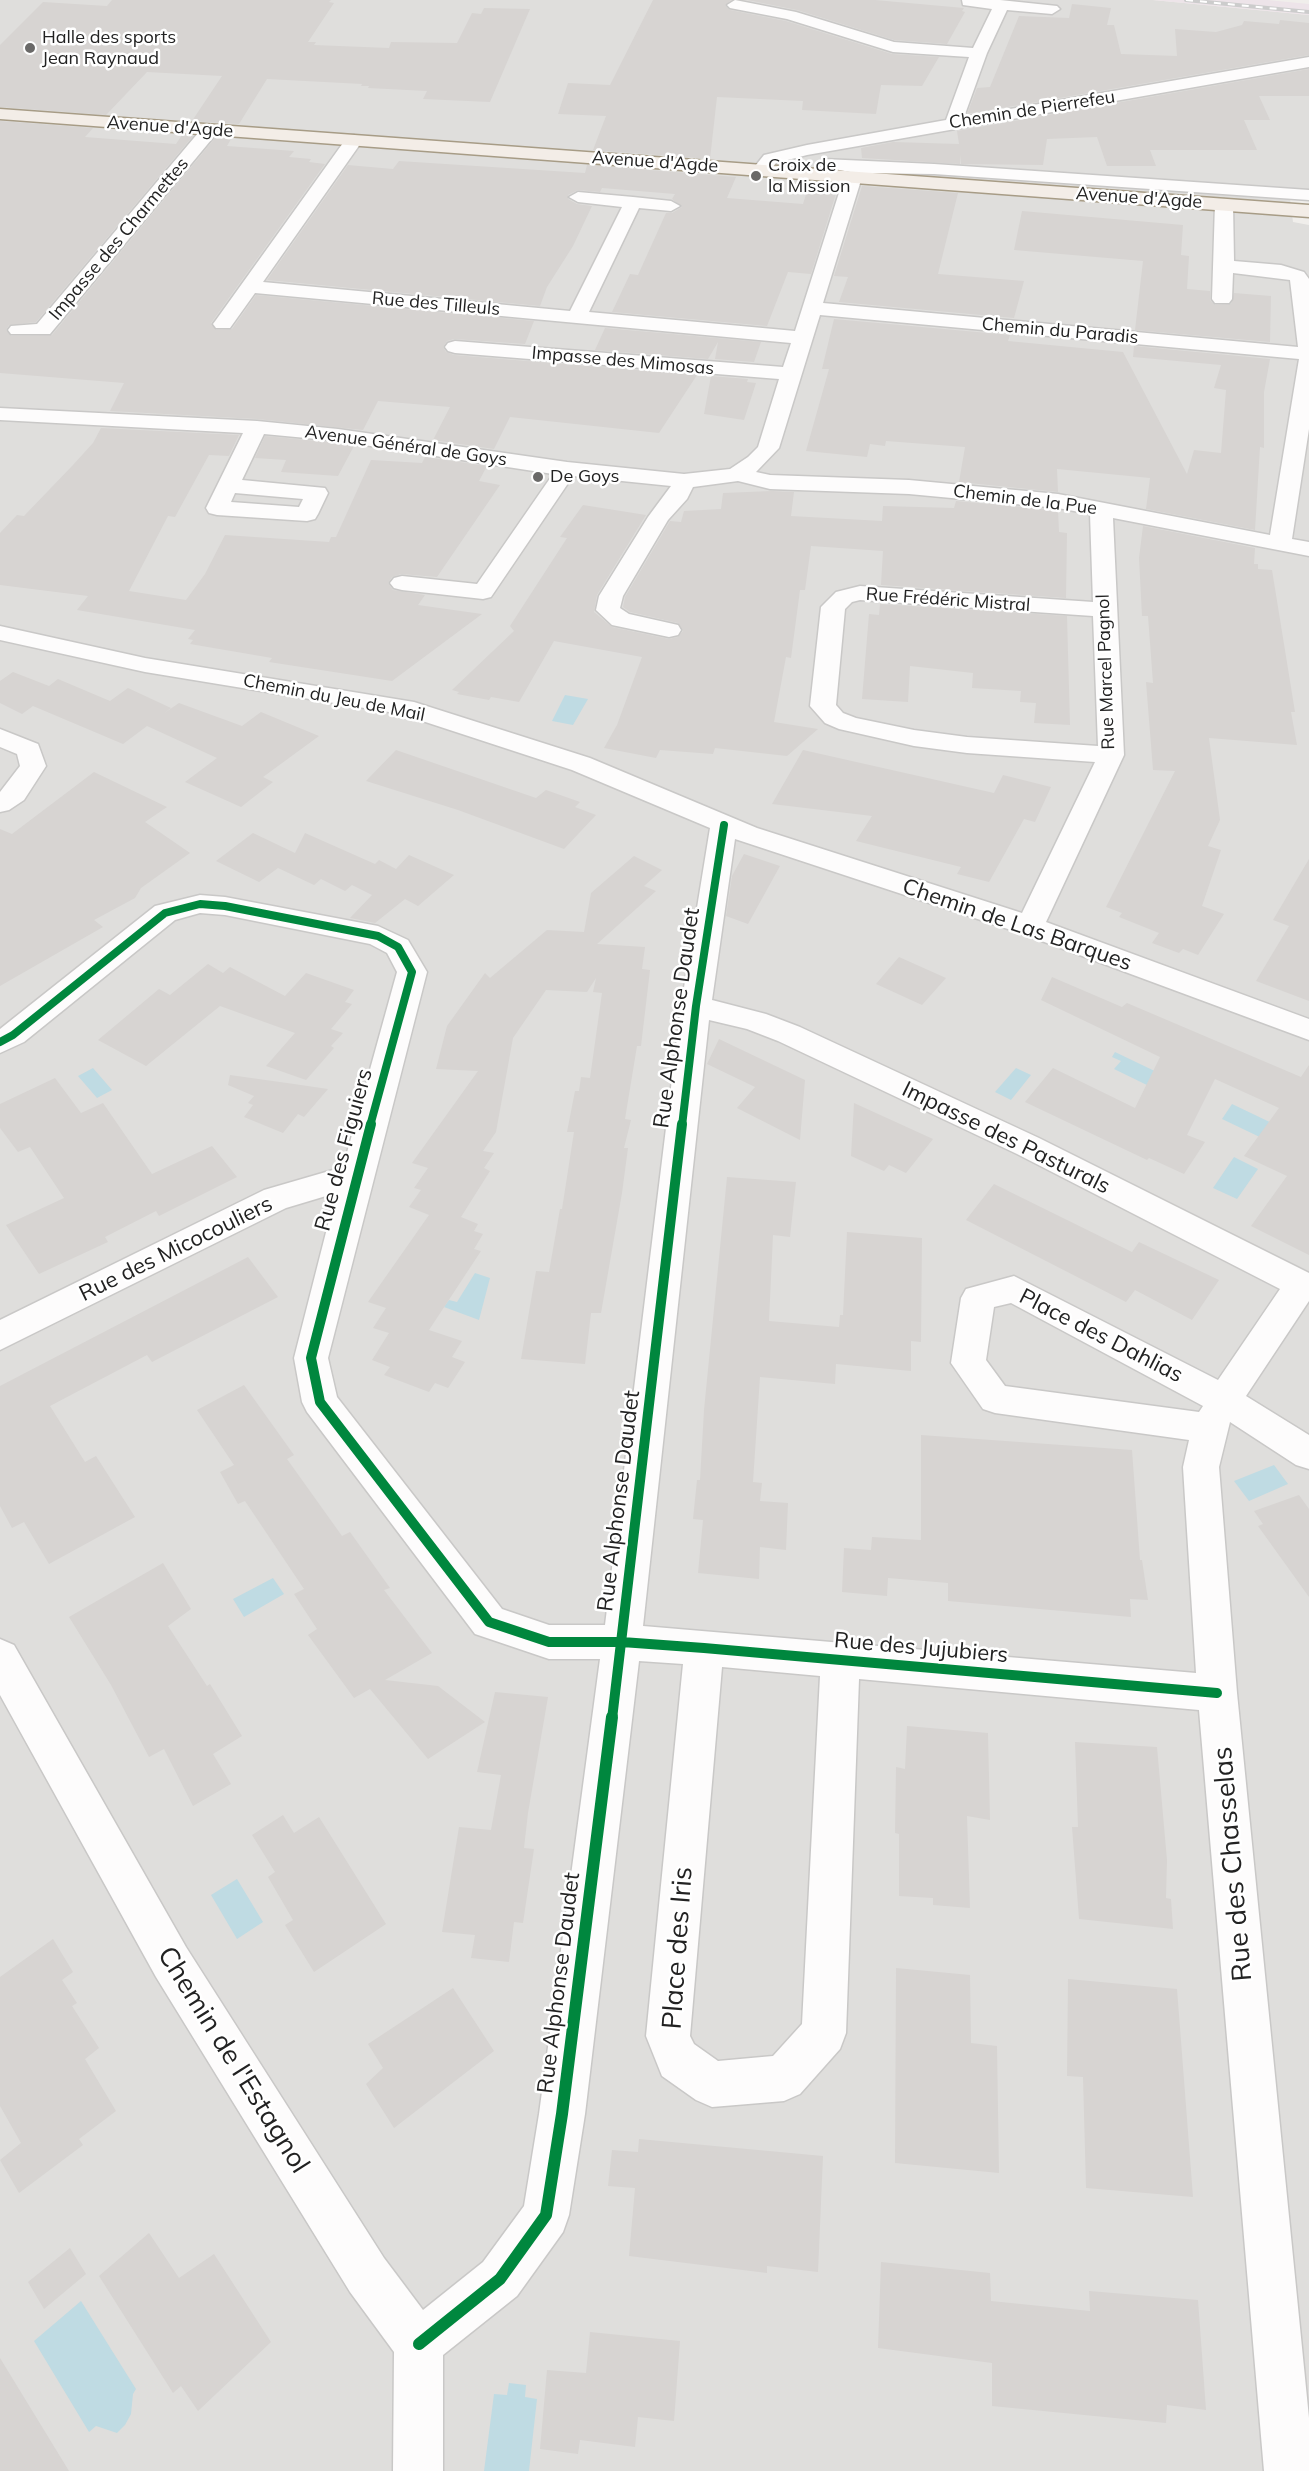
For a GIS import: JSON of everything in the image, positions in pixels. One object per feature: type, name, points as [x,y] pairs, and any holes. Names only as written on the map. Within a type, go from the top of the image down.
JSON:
[{"type":"main road","name":"Avenue d'Agde","points":[[0,114],[1309,211]]},
{"type":"street","points":[[968,2],[1052,9]]},
{"type":"street","points":[[954,122],[979,53],[1001,4]]},
{"type":"street","points":[[735,5],[790,15],[893,46],[979,53]]},
{"type":"street","name":"Chemin de Pierrefeu","points":[[761,170],[770,159],[807,150],[954,122],[1092,101],[1309,62]]},
{"type":"street","name":"Impasse des Charmettes","points":[[18,330],[44,330],[210,130]]},
{"type":"street","points":[[223,324],[354,140]]},
{"type":"street","points":[[807,150],[831,165],[845,167],[934,169],[1309,195]]},
{"type":"street","name":"Avenue Général de Goys","points":[[0,414],[257,427],[338,435],[567,469],[684,481],[717,479],[738,474],[756,462],[768,448],[852,177]]},
{"type":"street","points":[[578,197],[671,206]]},
{"type":"street","points":[[578,316],[633,202]]},
{"type":"street","points":[[1222,299],[1224,204]]},
{"type":"street","points":[[1224,266],[1281,271],[1300,270],[1309,358],[1280,543]]},
{"type":"street","name":"Rue des Tilleuls","points":[[250,287],[801,338]]},
{"type":"street","name":"Chemin du Paradis","points":[[811,308],[1309,358]]},
{"type":"street","name":"Impasse des Mimosas","points":[[455,347],[792,374]]},
{"type":"street","points":[[228,486],[257,427]]},
{"type":"street","points":[[402,583],[483,592],[567,469]]},
{"type":"street","name":"Chemin de la Pue","points":[[738,474],[770,482],[1006,494],[1101,509],[1309,549]]},
{"type":"street","points":[[669,630],[621,620],[608,610],[611,596],[659,517],[679,494],[684,481]]},
{"type":"street","name":"Rue Marcel Pagnol","points":[[1030,926],[1112,755],[1101,509]]},
{"type":"street","name":"Rue Frédéric Mistral","points":[[1104,610],[860,592],[844,597],[833,607],[823,706],[834,718],[848,724],[914,738],[967,745],[1112,755]]},
{"type":"street","name":"Chemin du Jeu de Mail","points":[[0,633],[146,665],[405,707],[581,764],[724,825]]},
{"type":"street","points":[[0,737],[29,750],[33,765],[15,794],[0,804]]},
{"type":"street","name":"Chemin de Las Barques","points":[[724,825],[1030,926],[1309,1030]]},
{"type":"street","name":"Rue Alphonse Daudet","points":[[419,2344],[500,2279],[546,2215],[562,2114],[622,1642],[696,1006],[724,825]]},
{"type":"street","name":"Rue des Figuiers","points":[[0,1042],[13,1035],[165,913],[200,904],[225,906],[378,936],[398,947],[412,972],[357,1175],[311,1358],[320,1402],[489,1622],[549,1642],[622,1642]]},
{"type":"street","name":"Impasse des Pasturals","points":[[696,1006],[755,1021],[800,1040],[1028,1146],[1305,1286]]},
{"type":"street","name":"Rue des Micocouliers","points":[[0,1336],[275,1199],[357,1175]]},
{"type":"street","name":"Rue des Chasselas","points":[[1290,2471],[1217,1693],[1201,1467],[1216,1414],[1305,1286]]},
{"type":"street","name":"Place des Dahlias","points":[[1014,1289],[1216,1414],[995,1399],[968,1363],[978,1298],[1014,1289]]},
{"type":"street","points":[[1216,1414],[1309,1454]]},
{"type":"street","name":"Rue des Jujubiers","points":[[622,1642],[1217,1693]]},
{"type":"street","name":"Place des Iris","points":[[704,1648],[668,2036],[678,2060],[712,2084],[784,2078],[824,2034],[840,1660]]},
{"type":"street","name":"Chemin de l'Estagnol","points":[[0,1657],[171,1962],[367,2275],[419,2344]]},
{"type":"street","points":[[418,2471],[419,2344]]},
{"type":"shaded area","points":[[0,0],[1153,0],[1309,15],[1309,192],[1289,191],[1293,222],[1309,225],[1309,2471],[0,2471]]},
{"type":"shaded area","points":[[1153,0],[1267,0],[1309,4],[1309,15]]},
{"type":"water","points":[[565,695],[588,699],[573,725],[552,721]]},
{"type":"water","points":[[1115,1052],[1163,1075],[1153,1088],[1114,1069],[1121,1061],[1112,1057]]},
{"type":"water","points":[[93,1068],[112,1090],[97,1098],[78,1076]]},
{"type":"water","points":[[1016,1068],[1031,1075],[1011,1100],[995,1092]]},
{"type":"water","points":[[1232,1104],[1276,1125],[1266,1140],[1222,1119]]},
{"type":"water","points":[[1234,1157],[1258,1169],[1237,1199],[1213,1188]]},
{"type":"water","points":[[475,1273],[490,1278],[479,1320],[444,1307],[449,1300],[457,1302]]},
{"type":"water","points":[[1274,1465],[1288,1484],[1249,1501],[1234,1481]]},
{"type":"water","points":[[273,1578],[284,1594],[244,1617],[233,1599]]},
{"type":"water","points":[[237,1879],[263,1922],[237,1939],[211,1895]]},
{"type":"water","points":[[81,2301],[136,2389],[133,2394],[131,2414],[117,2433],[96,2426],[89,2432],[34,2341]]},
{"type":"water","points":[[509,2383],[526,2385],[525,2397],[537,2399],[529,2471],[484,2471],[494,2394],[507,2395]]},
{"type":"building","points":[[112,0],[331,0],[329,2],[334,3],[308,42],[316,42],[314,45],[389,48],[391,42],[457,43],[472,13],[481,14],[484,8],[530,9],[490,102],[423,99],[427,91],[368,88],[369,86],[361,86],[362,84],[267,79],[239,124],[192,121],[222,76],[147,72],[106,115],[0,107],[0,45],[43,2],[107,6]]},
{"type":"building","points":[[653,0],[731,0],[725,5],[730,10],[786,21],[892,54],[939,57],[922,86],[881,85],[876,114],[802,110],[803,101],[717,97],[710,159],[593,150],[606,116],[558,114],[568,83],[610,85]]},
{"type":"building","points":[[747,0],[875,0],[964,8],[962,11],[965,12],[947,44],[894,40],[797,10]]},
{"type":"building","points":[[1072,4],[1111,8],[1107,25],[1114,25],[1121,54],[1177,56],[1175,29],[1216,32],[1242,25],[1244,21],[1279,24],[1280,20],[1309,23],[1309,55],[967,114],[977,88],[990,87],[1019,16],[1069,18]]},
{"type":"building","points":[[1309,69],[1309,96],[1259,96],[1270,120],[1244,120],[1257,150],[1150,150],[1156,166],[1107,166],[1097,137],[1047,139],[1043,165],[961,164],[960,155],[960,164],[862,158],[861,148],[893,142],[959,144],[957,131]]},
{"type":"building","points":[[0,121],[93,128],[85,137],[176,144],[182,135],[193,136],[36,322],[9,325],[6,330],[11,336],[52,335],[216,137],[231,139],[227,146],[294,151],[289,157],[311,159],[309,162],[325,164],[211,323],[216,330],[232,329],[256,295],[534,321],[525,344],[454,339],[447,341],[443,347],[446,352],[454,355],[697,375],[659,433],[510,417],[494,449],[433,440],[450,407],[378,401],[363,430],[257,419],[110,411],[124,383],[0,373]]},
{"type":"building","points":[[399,161],[585,173],[587,165],[736,177],[727,198],[803,204],[810,182],[839,184],[811,274],[788,272],[767,326],[612,312],[630,274],[638,275],[666,213],[672,213],[682,207],[672,199],[675,194],[602,188],[600,192],[578,190],[568,195],[568,199],[577,204],[592,206],[573,246],[547,287],[540,306],[267,280],[348,165],[393,169]]},
{"type":"building","points":[[862,186],[958,193],[938,274],[1024,281],[1014,318],[839,302],[848,277],[834,276]]},
{"type":"building","points":[[1022,211],[1183,225],[1181,255],[1189,256],[1187,289],[1210,291],[1210,300],[1215,305],[1231,304],[1234,293],[1271,296],[1270,342],[1135,330],[1143,261],[1014,250]]},
{"type":"building","points":[[834,319],[1010,335],[1008,341],[1123,352],[1187,474],[1194,450],[1221,453],[1226,390],[1214,388],[1221,365],[1133,357],[1134,346],[1270,359],[1264,392],[1264,448],[1260,447],[1255,530],[1146,509],[1150,478],[1057,469],[1058,492],[959,482],[965,447],[886,441],[885,446],[870,444],[867,457],[806,451],[829,369],[822,369]]},
{"type":"building","points":[[605,328],[761,342],[754,362],[715,359],[718,342],[708,359],[595,350]]},
{"type":"building","points":[[711,376],[748,379],[747,382],[756,383],[744,420],[704,414]]},
{"type":"building","points":[[101,428],[239,435],[229,456],[209,455],[175,517],[168,516],[129,591],[186,600],[205,574],[225,535],[329,542],[331,537],[336,537],[371,460],[422,463],[425,457],[487,466],[479,481],[500,485],[437,577],[401,574],[392,577],[388,583],[393,590],[425,595],[418,605],[482,614],[392,681],[269,662],[272,658],[190,644],[193,640],[188,639],[195,630],[77,610],[88,596],[0,585],[0,533],[17,515],[24,516],[93,443]]},
{"type":"building","points":[[265,436],[354,446],[338,476],[281,472],[286,460],[255,458]]},
{"type":"building","points":[[794,492],[791,516],[882,521],[883,506],[954,508],[956,501],[1058,510],[1059,532],[1067,533],[1066,598],[881,585],[883,551],[811,546],[805,590],[800,590],[791,658],[786,657],[774,722],[818,729],[787,756],[715,748],[713,754],[660,750],[656,758],[604,748],[617,725],[642,657],[554,641],[519,702],[491,697],[489,700],[457,694],[459,692],[452,690],[514,631],[510,626],[567,538],[560,537],[583,505],[646,515],[597,595],[594,612],[612,627],[669,639],[678,637],[683,631],[678,623],[630,612],[623,607],[625,597],[670,521],[681,522],[684,511],[721,509],[723,493]]},
{"type":"building","points":[[1143,526],[1255,548],[1254,564],[1258,564],[1258,569],[1272,570],[1295,712],[1291,712],[1297,745],[1209,738],[1220,820],[1208,846],[1221,850],[1202,906],[1224,914],[1198,955],[1183,949],[1179,953],[1152,943],[1159,933],[1119,917],[1122,913],[1106,907],[1175,771],[1153,770],[1146,682],[1153,683],[1148,616],[1142,616],[1139,558]]},
{"type":"building","points":[[880,604],[1067,616],[1070,725],[1034,723],[1036,703],[1020,702],[1021,691],[972,688],[973,673],[910,666],[908,702],[862,699],[869,614],[879,615]]},
{"type":"building","points":[[13,672],[49,686],[58,679],[110,701],[128,688],[171,708],[163,714],[179,703],[242,726],[261,712],[319,736],[263,777],[273,782],[241,807],[185,782],[217,758],[147,726],[123,744],[33,706],[22,714],[0,703],[0,681]]},
{"type":"building","points":[[396,750],[536,798],[546,790],[580,802],[575,807],[596,815],[564,849],[458,810],[366,781]]},
{"type":"building","points":[[803,750],[994,793],[1003,775],[1051,787],[1035,822],[1024,819],[989,882],[957,874],[961,867],[856,841],[872,816],[772,804]]},
{"type":"building","points":[[94,772],[167,807],[145,822],[190,853],[141,888],[135,898],[94,920],[103,927],[0,986],[0,829],[12,834]]},
{"type":"building","points":[[253,833],[295,853],[305,833],[375,864],[379,860],[396,869],[409,855],[454,875],[418,906],[405,899],[375,923],[350,918],[372,895],[352,885],[345,891],[321,879],[314,885],[278,868],[259,882],[216,861]]},
{"type":"building","points":[[744,854],[780,866],[748,924],[726,916],[732,876]]},
{"type":"building","points":[[634,856],[662,870],[644,886],[656,891],[597,944],[645,947],[642,969],[650,970],[641,1046],[637,1046],[625,1119],[631,1120],[624,1148],[628,1148],[622,1193],[601,1313],[591,1313],[585,1364],[521,1359],[536,1271],[549,1272],[560,1209],[562,1209],[574,1132],[567,1132],[575,1091],[579,1091],[581,1077],[590,1078],[602,993],[593,992],[596,978],[587,992],[546,990],[513,1038],[496,1132],[483,1151],[494,1153],[484,1168],[490,1171],[461,1217],[478,1224],[474,1231],[483,1234],[474,1249],[481,1251],[429,1330],[462,1341],[452,1357],[465,1362],[448,1388],[435,1383],[429,1392],[384,1375],[390,1367],[372,1360],[389,1333],[373,1328],[386,1308],[368,1302],[429,1215],[409,1207],[421,1190],[414,1188],[428,1168],[412,1163],[478,1071],[436,1069],[447,1026],[485,973],[490,978],[547,930],[584,932],[591,893]]},
{"type":"building","points":[[1309,859],[1309,1001],[1256,981],[1289,926],[1273,920]]},
{"type":"building","points":[[899,957],[946,978],[922,1005],[876,984]]},
{"type":"building","points":[[208,964],[223,973],[230,967],[285,996],[306,973],[354,990],[345,1002],[352,1004],[331,1029],[343,1033],[331,1046],[334,1048],[306,1080],[266,1066],[295,1033],[220,1006],[146,1066],[98,1040],[159,989],[170,995]]},
{"type":"building","points":[[1052,977],[1122,1007],[1127,1003],[1301,1077],[1309,1065],[1309,1255],[1251,1226],[1287,1176],[1244,1156],[1279,1108],[1215,1079],[1187,1135],[1205,1142],[1184,1174],[1149,1158],[1147,1160],[1025,1102],[1053,1068],[1135,1108],[1160,1057],[1041,1000]]},
{"type":"building","points":[[719,1039],[805,1080],[800,1140],[737,1108],[755,1087],[707,1064]]},
{"type":"building","points":[[230,1075],[328,1089],[304,1117],[298,1114],[283,1133],[244,1117],[253,1105],[248,1103],[254,1096],[228,1085]]},
{"type":"building","points":[[55,1078],[81,1113],[103,1103],[152,1174],[212,1146],[237,1177],[159,1216],[156,1211],[105,1237],[108,1242],[39,1274],[6,1225],[64,1198],[30,1147],[18,1152],[0,1128],[0,1104]]},
{"type":"building","points":[[854,1103],[933,1139],[906,1173],[889,1165],[884,1171],[851,1156]]},
{"type":"building","points":[[727,1177],[796,1182],[790,1237],[773,1235],[769,1321],[839,1327],[840,1315],[843,1315],[847,1232],[922,1238],[921,1342],[911,1341],[911,1371],[836,1364],[835,1384],[760,1377],[753,1482],[762,1483],[760,1501],[788,1503],[786,1550],[760,1547],[759,1579],[698,1573],[703,1520],[693,1519],[697,1480],[700,1480],[704,1410]]},
{"type":"building","points":[[994,1184],[1132,1252],[1139,1242],[1219,1280],[1192,1320],[1135,1290],[1126,1302],[966,1220]]},
{"type":"building","points":[[248,1257],[278,1297],[152,1362],[147,1355],[50,1406],[85,1462],[96,1456],[135,1517],[49,1564],[24,1522],[12,1528],[0,1506],[0,1386]]},
{"type":"building","points":[[244,1385],[294,1455],[287,1459],[342,1536],[350,1532],[390,1588],[384,1590],[432,1653],[385,1680],[438,1686],[485,1722],[428,1759],[370,1689],[354,1698],[308,1635],[317,1629],[294,1594],[304,1589],[245,1501],[238,1504],[220,1472],[234,1465],[197,1410]]},
{"type":"building","points":[[921,1435],[1132,1450],[1140,1560],[1142,1560],[1148,1600],[1130,1599],[1131,1617],[948,1601],[948,1583],[888,1578],[887,1596],[842,1592],[844,1548],[871,1550],[872,1537],[921,1540]]},
{"type":"building","points":[[1299,1495],[1309,1509],[1309,1597],[1258,1526],[1263,1524],[1254,1511]]},
{"type":"building","points":[[163,1563],[191,1609],[168,1626],[207,1686],[210,1684],[242,1736],[213,1754],[231,1784],[193,1806],[164,1749],[149,1757],[111,1685],[69,1617]]},
{"type":"building","points":[[495,1692],[548,1697],[524,1848],[534,1849],[523,1923],[514,1922],[509,1962],[471,1958],[475,1935],[442,1932],[459,1827],[491,1830],[501,1775],[477,1772]]},
{"type":"building","points":[[907,1726],[988,1733],[990,1820],[967,1816],[970,1908],[933,1905],[933,1898],[899,1896],[899,1834],[895,1833],[896,1767],[905,1769]]},
{"type":"building","points":[[1075,1742],[1157,1747],[1167,1860],[1166,1898],[1171,1899],[1173,1929],[1079,1919],[1072,1827],[1078,1827]]},
{"type":"building","points":[[283,1815],[294,1833],[319,1817],[386,1924],[314,1972],[285,1925],[293,1920],[268,1877],[275,1872],[252,1835]]},
{"type":"building","points":[[53,1939],[73,1972],[62,1980],[77,2003],[72,2006],[99,2048],[85,2059],[116,2111],[79,2139],[83,2145],[19,2193],[0,2160],[21,2143],[0,2106],[0,1977]]},
{"type":"building","points":[[896,1968],[970,1975],[971,2043],[997,2046],[999,2173],[895,2163]]},
{"type":"building","points":[[1068,1979],[1177,1989],[1193,2197],[1086,2188],[1083,2077],[1067,2076]]},
{"type":"building","points":[[453,1988],[494,2051],[394,2128],[366,2084],[383,2068],[368,2044]]},
{"type":"building","points":[[639,2139],[823,2156],[818,2272],[767,2266],[767,2273],[629,2256],[635,2188],[608,2186],[612,2150],[638,2152]]},
{"type":"building","points":[[149,2233],[179,2278],[214,2254],[271,2342],[198,2411],[181,2386],[173,2393],[99,2276]]},
{"type":"building","points":[[70,2248],[86,2274],[44,2309],[28,2282]]},
{"type":"building","points":[[881,2262],[990,2273],[991,2301],[1090,2311],[1089,2291],[1198,2300],[1206,2410],[1167,2405],[1166,2423],[992,2406],[992,2363],[878,2348]]},
{"type":"building","points":[[590,2332],[680,2341],[674,2421],[638,2417],[635,2447],[580,2440],[578,2454],[540,2449],[547,2370],[586,2373]]},
{"type":"building","points":[[0,2358],[69,2471],[0,2471]]},
{"type":"railway","points":[[1186,0],[1309,12]]},
{"type":"cycle path","points":[[419,2344],[500,2279],[546,2215],[562,2114],[622,1642],[696,1006],[724,825]]},
{"type":"cycle path","points":[[0,1042],[13,1035],[165,913],[200,904],[225,906],[378,936],[398,947],[412,972],[357,1175],[311,1358],[320,1402],[489,1622],[549,1642],[622,1642],[704,1648],[1217,1693]]},
{"type":"place","name":"Halle des sports Jean Raynaud","points":[[30,48]]},
{"type":"place","name":"Croix de la Mission","points":[[756,176]]},
{"type":"place","name":"De Goys","points":[[538,477]]}]
